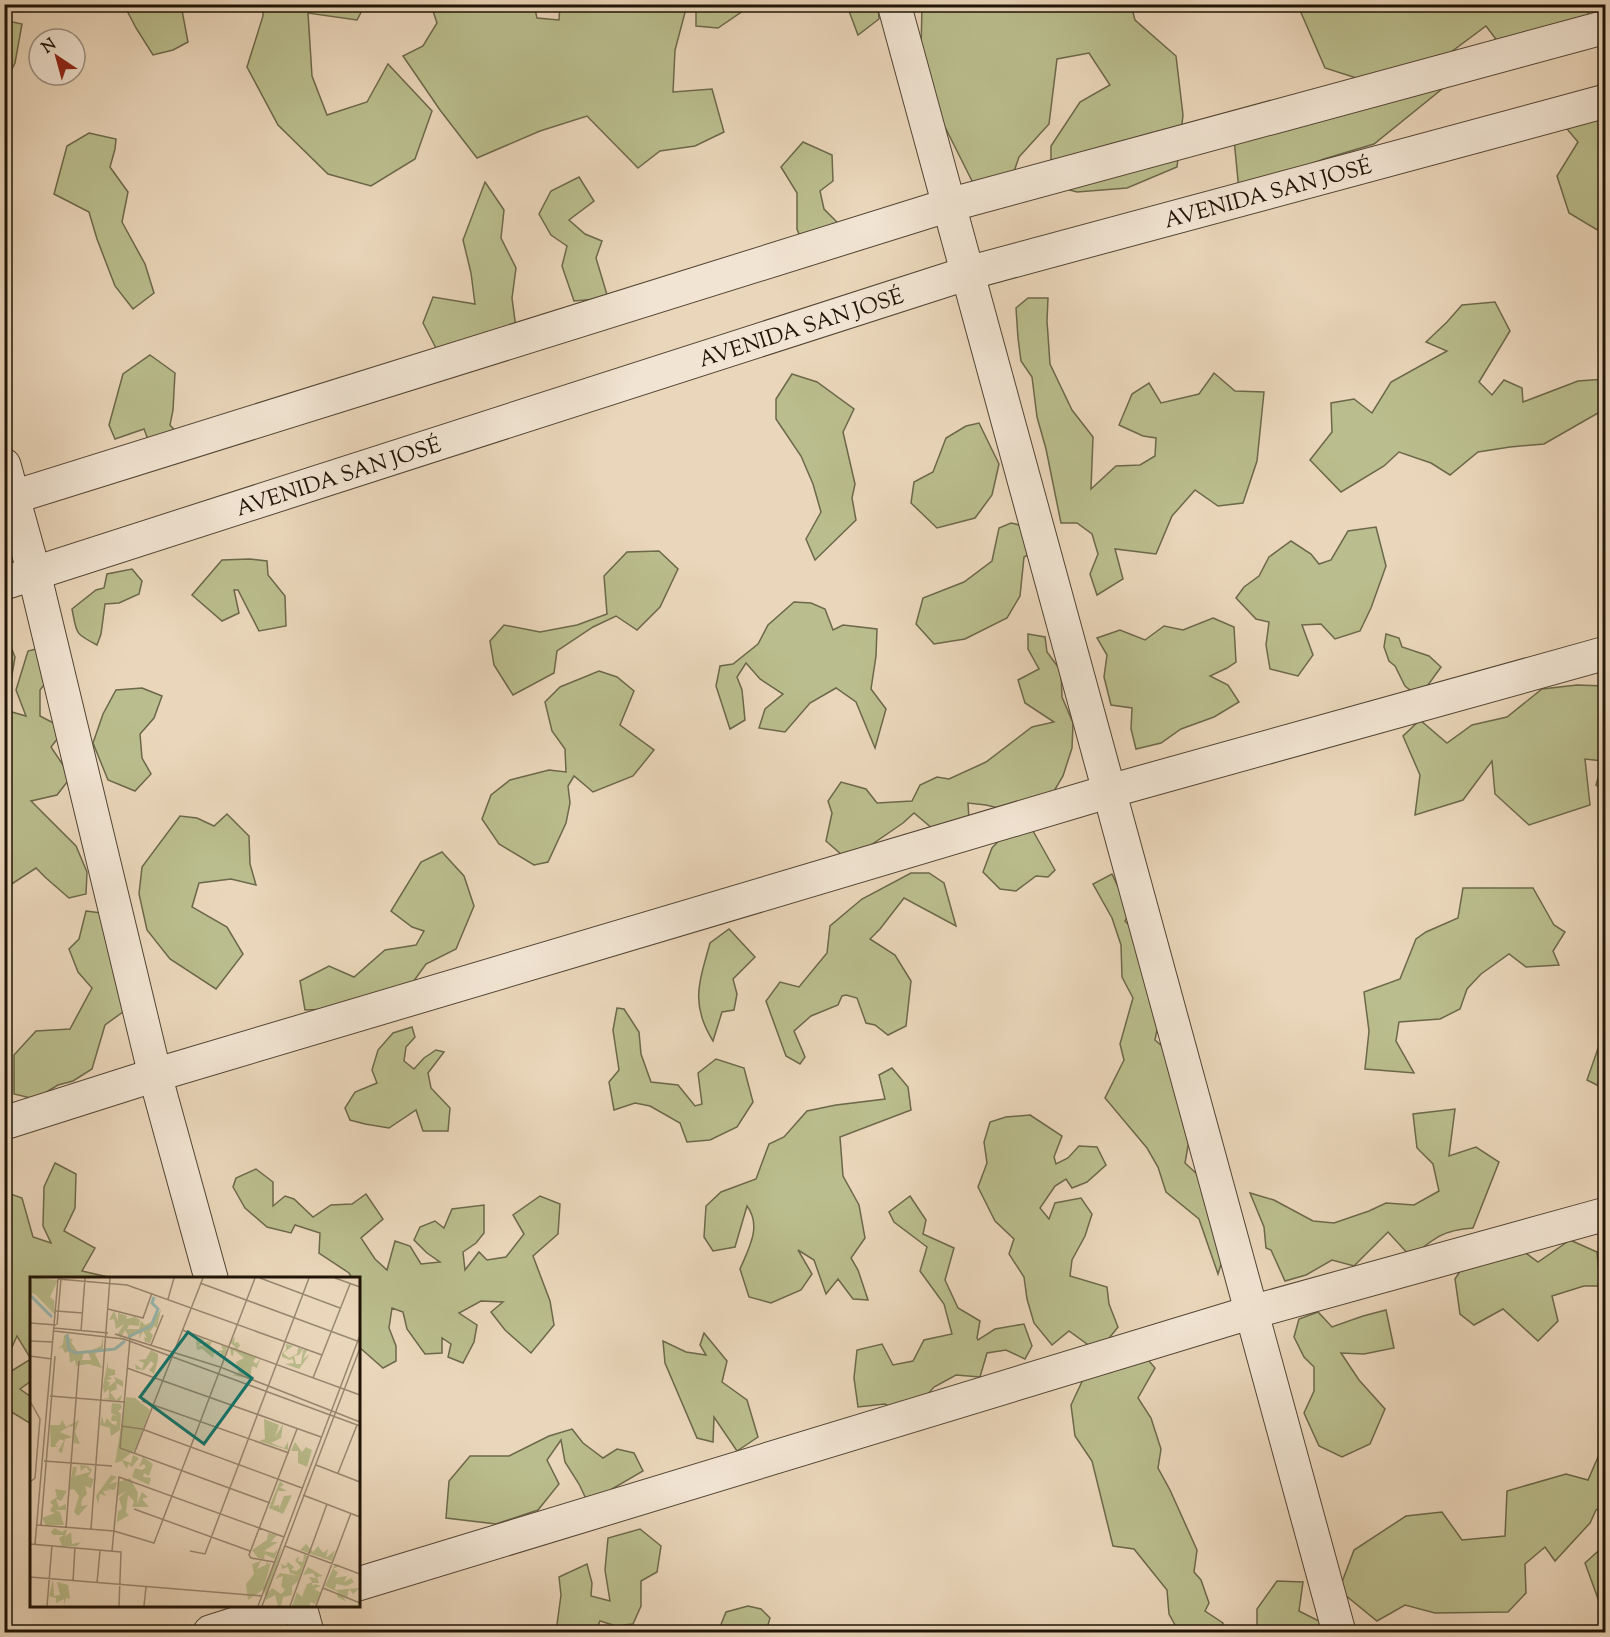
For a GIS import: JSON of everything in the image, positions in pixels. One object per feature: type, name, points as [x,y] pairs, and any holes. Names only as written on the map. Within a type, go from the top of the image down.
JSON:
[{"type":"street","points":[[894,4],[1339,1632]]},
{"type":"street","points":[[9,499],[949,205],[1605,27]]},
{"type":"street","name":"AVENIDA SAN JOSÉ","points":[[19,578],[968,273],[1605,101]]},
{"type":"street","points":[[4,465],[19,578],[211,1277]]},
{"type":"street","points":[[4,1123],[155,1074],[1110,791],[1605,653]]},
{"type":"street","points":[[360,1583],[1252,1312],[1605,1214]]},
{"type":"street","points":[[210,1632],[285,1607]]},
{"type":"street","points":[[301,1607],[308,1632]]},
{"type":"green space","points":[[696,4],[757,5],[746,9],[718,28],[696,26]]},
{"type":"green space","points":[[124,5],[181,5],[188,42],[173,50],[153,55]]},
{"type":"green space","points":[[263,5],[365,5],[357,20],[308,13],[312,76],[327,115],[367,102],[388,64],[432,111],[415,159],[371,186],[328,174],[278,125],[247,67],[263,16]]},
{"type":"green space","points":[[431,5],[534,5],[537,18],[559,20],[560,5],[687,5],[675,50],[673,92],[712,89],[724,132],[695,146],[660,151],[638,168],[587,116],[540,131],[477,158],[403,56],[423,46],[437,23]]},
{"type":"green space","points":[[839,5],[878,5],[879,19],[858,35],[849,11]]},
{"type":"green space","points":[[922,5],[1131,5],[1135,20],[1176,56],[1183,115],[1177,167],[1127,188],[1077,192],[1051,185],[1051,146],[1080,102],[1110,85],[1089,53],[1057,59],[1049,124],[1019,157],[1007,192],[972,181],[932,101],[921,52]]},
{"type":"green space","points":[[1297,5],[1590,5],[1581,43],[1536,63],[1508,55],[1486,26],[1435,64],[1442,89],[1374,144],[1324,159],[1239,191],[1233,128],[1372,83],[1325,68]]},
{"type":"green space","points":[[8,21],[22,24],[15,63],[5,82],[5,23]]},
{"type":"green space","points":[[1605,90],[1606,199],[1599,215],[1599,231],[1569,213],[1557,176],[1578,142],[1557,117]]},
{"type":"green space","points":[[89,133],[116,139],[110,167],[128,192],[122,222],[145,264],[154,293],[133,309],[115,286],[89,212],[54,194],[67,146]]},
{"type":"green space","points":[[803,142],[832,155],[833,181],[820,191],[824,209],[838,223],[811,265],[797,229],[797,193],[781,167]]},
{"type":"green space","points":[[579,177],[594,201],[569,220],[585,234],[602,241],[596,258],[608,298],[574,301],[562,266],[567,246],[551,235],[539,214],[551,191]]},
{"type":"green space","points":[[485,182],[504,210],[501,238],[516,268],[512,298],[517,336],[439,354],[423,323],[433,297],[475,304],[463,240]]},
{"type":"green space","points":[[1028,298],[1048,298],[1050,364],[1072,410],[1093,437],[1091,489],[1116,466],[1140,465],[1155,456],[1156,438],[1143,436],[1119,425],[1132,394],[1149,383],[1161,403],[1199,394],[1214,373],[1235,391],[1264,392],[1257,461],[1243,503],[1218,506],[1195,490],[1172,516],[1156,554],[1115,549],[1123,579],[1097,595],[1090,574],[1098,554],[1092,534],[1077,523],[1061,523],[1037,417],[1032,377],[1021,361],[1016,308]]},
{"type":"green space","points":[[1495,302],[1510,331],[1479,382],[1492,395],[1504,380],[1522,388],[1523,402],[1578,381],[1605,379],[1605,409],[1544,444],[1478,452],[1450,475],[1431,463],[1399,452],[1384,466],[1341,492],[1310,460],[1332,432],[1331,403],[1354,399],[1372,413],[1391,382],[1447,351],[1426,342],[1462,305]]},
{"type":"green space","points":[[150,355],[175,373],[170,425],[180,436],[152,450],[144,429],[115,439],[109,425],[123,374]]},
{"type":"green space","points":[[792,374],[817,382],[854,409],[843,432],[855,484],[852,498],[856,520],[815,560],[806,539],[821,512],[813,484],[801,456],[776,419],[776,399]]},
{"type":"green space","points":[[979,423],[999,464],[992,495],[975,518],[937,528],[911,503],[914,482],[933,472],[946,438],[966,426]]},
{"type":"green space","points":[[1011,523],[1024,526],[1043,547],[1024,557],[1020,596],[1007,618],[965,639],[934,644],[916,624],[923,598],[964,582],[992,561],[999,528]]},
{"type":"green space","points":[[1376,527],[1386,566],[1360,631],[1335,639],[1321,624],[1302,625],[1313,655],[1298,676],[1270,669],[1266,645],[1269,622],[1256,619],[1236,598],[1244,587],[1259,576],[1269,557],[1291,541],[1311,554],[1319,564],[1331,560],[1348,531]]},
{"type":"green space","points":[[659,551],[678,569],[660,607],[637,630],[616,616],[593,627],[557,651],[554,673],[513,695],[494,665],[490,641],[504,625],[540,632],[577,625],[607,614],[604,576],[627,552]]},
{"type":"green space","points":[[222,560],[267,561],[268,575],[285,596],[286,626],[259,631],[238,590],[234,590],[239,613],[222,621],[192,595]]},
{"type":"green space","points":[[132,569],[142,581],[139,594],[119,603],[105,604],[101,634],[97,645],[84,638],[76,628],[72,609],[96,590],[104,588],[107,574]]},
{"type":"green space","points":[[794,602],[811,603],[825,609],[833,630],[843,625],[877,629],[871,689],[886,709],[875,748],[856,702],[836,688],[810,703],[785,732],[759,728],[765,709],[783,694],[760,679],[746,663],[737,677],[742,690],[745,720],[730,729],[716,686],[720,666],[733,664],[758,644],[768,625]]},
{"type":"green space","points":[[1213,618],[1234,627],[1236,662],[1210,676],[1228,685],[1239,702],[1214,717],[1181,729],[1161,743],[1136,749],[1131,729],[1132,708],[1111,705],[1104,677],[1107,655],[1097,638],[1120,630],[1145,640],[1164,626],[1183,630]]},
{"type":"green space","points":[[5,632],[15,657],[8,699],[5,699]]},
{"type":"green space","points":[[1028,634],[1045,637],[1047,652],[1061,671],[1062,697],[1073,723],[1072,748],[1063,776],[1047,803],[1011,811],[968,803],[969,819],[946,840],[914,813],[855,856],[842,855],[826,841],[832,813],[828,801],[841,782],[866,789],[877,803],[912,801],[920,785],[937,777],[949,779],[986,762],[1032,727],[1054,722],[1025,703],[1018,680],[1039,669],[1028,649]]},
{"type":"green space","points":[[1386,634],[1399,638],[1402,647],[1429,656],[1441,667],[1428,685],[1415,694],[1405,686],[1395,666],[1389,661],[1384,647]]},
{"type":"green space","points":[[40,648],[52,675],[40,690],[40,716],[65,729],[51,747],[71,777],[57,795],[31,801],[76,846],[87,872],[86,894],[69,898],[36,868],[7,887],[5,893],[5,710],[26,716],[16,690],[28,651]]},
{"type":"green space","points":[[599,671],[617,677],[634,691],[620,725],[654,750],[633,776],[593,792],[574,776],[568,786],[570,803],[566,823],[548,862],[534,865],[499,844],[482,819],[491,795],[510,780],[549,770],[566,772],[565,749],[552,731],[545,702],[560,687]]},
{"type":"green space","points":[[1577,685],[1605,686],[1605,712],[1602,724],[1605,723],[1605,792],[1596,785],[1603,761],[1585,759],[1590,805],[1529,825],[1495,794],[1492,761],[1463,800],[1415,815],[1420,775],[1403,736],[1420,720],[1447,743],[1472,725],[1507,717],[1542,689]]},
{"type":"green space","points":[[142,688],[162,696],[154,718],[140,734],[142,758],[151,774],[135,791],[108,780],[93,743],[103,714],[116,690]]},
{"type":"green space","points":[[227,814],[249,836],[250,864],[256,885],[231,879],[199,883],[192,907],[227,927],[243,954],[216,989],[170,959],[147,930],[139,894],[142,867],[180,816],[197,818],[214,826]]},
{"type":"green space","points":[[1033,831],[1055,870],[1048,877],[1036,876],[1016,891],[1000,889],[983,872],[992,848],[1007,832]]},
{"type":"green space","points":[[442,852],[464,876],[474,906],[456,949],[426,964],[408,989],[352,1008],[305,1010],[300,981],[329,966],[354,977],[385,950],[416,945],[424,931],[412,927],[391,911],[421,862]]},
{"type":"green space","points":[[911,873],[929,873],[944,883],[956,926],[904,898],[870,939],[895,955],[911,981],[906,1026],[888,1035],[875,1025],[866,1023],[857,998],[842,996],[838,1005],[811,1016],[794,1031],[805,1057],[800,1064],[786,1056],[766,1001],[780,982],[799,987],[827,953],[830,926],[862,899]]},
{"type":"green space","points":[[1112,874],[1130,912],[1125,921],[1141,938],[1161,1009],[1155,1040],[1171,1054],[1191,1129],[1185,1163],[1220,1195],[1226,1248],[1218,1274],[1199,1219],[1166,1192],[1158,1167],[1147,1148],[1105,1098],[1124,1060],[1120,1044],[1133,998],[1122,977],[1121,945],[1112,918],[1093,884]]},
{"type":"green space","points":[[1463,888],[1533,888],[1554,925],[1565,932],[1553,951],[1559,965],[1526,967],[1509,954],[1481,974],[1467,989],[1460,1009],[1440,1019],[1399,1022],[1396,1041],[1414,1073],[1365,1069],[1369,1031],[1364,992],[1400,979],[1416,939],[1458,918]]},
{"type":"green space","points":[[86,911],[109,914],[127,1009],[105,1025],[92,1069],[35,1099],[14,1094],[14,1055],[36,1031],[70,1029],[92,988],[78,972],[69,949],[79,939]]},
{"type":"green space","points":[[729,929],[755,957],[733,979],[737,994],[734,1010],[722,1012],[713,1041],[701,1016],[700,982],[710,943]]},
{"type":"green space","points":[[617,1008],[624,1009],[639,1032],[641,1054],[651,1082],[678,1085],[695,1106],[702,1104],[698,1073],[716,1059],[744,1068],[753,1102],[737,1127],[710,1140],[687,1142],[680,1123],[650,1106],[635,1103],[614,1110],[609,1082],[619,1070],[613,1030]]},
{"type":"green space","points":[[412,1027],[415,1037],[406,1047],[404,1061],[414,1069],[436,1050],[444,1052],[428,1073],[431,1088],[450,1108],[448,1131],[423,1131],[416,1110],[389,1128],[350,1120],[345,1108],[355,1092],[377,1083],[372,1070],[378,1050],[393,1033]]},
{"type":"green space","points":[[1605,1035],[1605,1089],[1587,1080],[1602,1037]]},
{"type":"green space","points":[[892,1068],[908,1087],[911,1110],[840,1137],[843,1176],[859,1205],[865,1238],[851,1258],[858,1270],[868,1300],[853,1299],[838,1279],[826,1294],[814,1260],[798,1250],[812,1274],[801,1290],[771,1303],[749,1297],[740,1269],[754,1229],[751,1214],[747,1206],[735,1247],[713,1251],[704,1237],[706,1206],[721,1192],[756,1179],[769,1144],[784,1137],[807,1111],[885,1099],[879,1075]]},
{"type":"green space","points":[[1455,1109],[1449,1156],[1476,1147],[1499,1162],[1473,1228],[1439,1236],[1411,1257],[1388,1232],[1354,1266],[1332,1260],[1306,1275],[1285,1281],[1271,1250],[1266,1248],[1264,1227],[1250,1193],[1274,1200],[1313,1221],[1334,1223],[1386,1203],[1414,1205],[1439,1191],[1433,1164],[1417,1148],[1413,1114]]},
{"type":"green space","points":[[1030,1115],[1062,1136],[1054,1157],[1056,1164],[1068,1158],[1079,1146],[1097,1147],[1106,1165],[1087,1182],[1072,1188],[1066,1179],[1055,1186],[1040,1208],[1049,1219],[1055,1203],[1081,1198],[1092,1214],[1085,1236],[1072,1260],[1070,1276],[1107,1287],[1109,1304],[1118,1327],[1098,1352],[1069,1331],[1052,1345],[1034,1323],[1024,1277],[1009,1254],[1014,1239],[995,1221],[978,1187],[987,1163],[984,1142],[990,1122],[1006,1117]]},
{"type":"green space","points":[[55,1163],[76,1174],[75,1208],[64,1231],[95,1248],[82,1271],[108,1277],[30,1277],[30,1357],[17,1336],[8,1356],[5,1357],[5,1192],[22,1198],[33,1237],[51,1243],[43,1226],[44,1187]]},
{"type":"green space","points":[[256,1169],[273,1182],[273,1206],[285,1196],[294,1199],[313,1217],[331,1205],[352,1204],[366,1194],[383,1219],[361,1238],[375,1259],[387,1270],[395,1241],[410,1246],[421,1264],[440,1262],[414,1240],[420,1227],[435,1221],[444,1228],[452,1209],[484,1205],[484,1233],[476,1243],[463,1252],[465,1270],[479,1252],[487,1260],[506,1257],[524,1234],[513,1215],[540,1196],[560,1204],[558,1234],[533,1256],[550,1301],[554,1325],[531,1353],[505,1330],[491,1312],[503,1302],[481,1301],[459,1313],[477,1325],[474,1342],[463,1363],[448,1357],[451,1344],[442,1338],[442,1353],[425,1354],[407,1329],[403,1312],[392,1308],[389,1328],[396,1346],[396,1361],[383,1368],[360,1348],[360,1277],[351,1277],[319,1253],[320,1233],[295,1225],[291,1233],[267,1227],[245,1208],[233,1187],[236,1178]]},
{"type":"green space","points":[[910,1196],[926,1220],[923,1234],[954,1248],[945,1280],[958,1308],[980,1321],[978,1340],[995,1329],[1024,1324],[1032,1346],[1025,1359],[1006,1350],[987,1353],[980,1377],[956,1375],[934,1387],[908,1416],[885,1404],[858,1407],[854,1378],[857,1350],[882,1344],[893,1365],[913,1361],[924,1340],[952,1334],[944,1304],[920,1271],[927,1247],[894,1222],[889,1212]]},
{"type":"green space","points":[[1570,1240],[1597,1252],[1600,1286],[1584,1286],[1552,1296],[1558,1321],[1538,1341],[1503,1309],[1474,1325],[1460,1314],[1455,1279],[1466,1262],[1523,1251],[1538,1262]]},
{"type":"green space","points":[[1386,1310],[1394,1348],[1364,1354],[1341,1353],[1359,1380],[1385,1409],[1370,1444],[1342,1457],[1319,1446],[1304,1413],[1314,1391],[1314,1367],[1304,1357],[1294,1337],[1299,1319],[1318,1312],[1332,1327]]},
{"type":"green space","points":[[704,1333],[727,1361],[722,1382],[747,1400],[758,1437],[737,1451],[714,1417],[713,1442],[697,1438],[665,1363],[663,1341],[686,1352],[706,1355],[700,1345]]},
{"type":"green space","points":[[1144,1355],[1155,1368],[1138,1398],[1151,1418],[1161,1449],[1158,1468],[1197,1550],[1194,1572],[1201,1580],[1209,1603],[1205,1611],[1223,1623],[1220,1632],[1179,1632],[1169,1614],[1167,1590],[1134,1549],[1113,1546],[1092,1461],[1075,1436],[1071,1405],[1087,1371]]},
{"type":"green space","points":[[30,1360],[30,1382],[20,1389],[30,1396],[30,1423],[10,1411],[5,1375]]},
{"type":"green space","points":[[572,1429],[583,1443],[603,1458],[617,1449],[634,1453],[643,1471],[588,1503],[565,1462],[561,1440],[547,1460],[559,1484],[538,1510],[496,1524],[446,1518],[449,1481],[470,1456],[509,1456],[549,1436]]},
{"type":"green space","points":[[1605,1441],[1605,1505],[1596,1510],[1590,1523],[1555,1561],[1545,1547],[1525,1564],[1526,1593],[1508,1612],[1435,1613],[1405,1605],[1377,1621],[1339,1590],[1354,1550],[1406,1516],[1442,1512],[1462,1540],[1505,1536],[1507,1491],[1566,1474],[1588,1480]]},
{"type":"green space","points":[[640,1529],[661,1546],[657,1572],[641,1581],[641,1606],[633,1624],[616,1626],[600,1621],[595,1632],[556,1632],[561,1595],[559,1577],[587,1564],[592,1583],[591,1596],[610,1601],[605,1570],[608,1538]]},
{"type":"green space","points":[[1605,1545],[1605,1618],[1585,1563]]},
{"type":"green space","points":[[1277,1581],[1303,1582],[1299,1611],[1319,1621],[1330,1632],[1257,1632],[1257,1609]]},
{"type":"green space","points":[[748,1606],[761,1609],[770,1618],[766,1632],[718,1632],[726,1612]]}]
